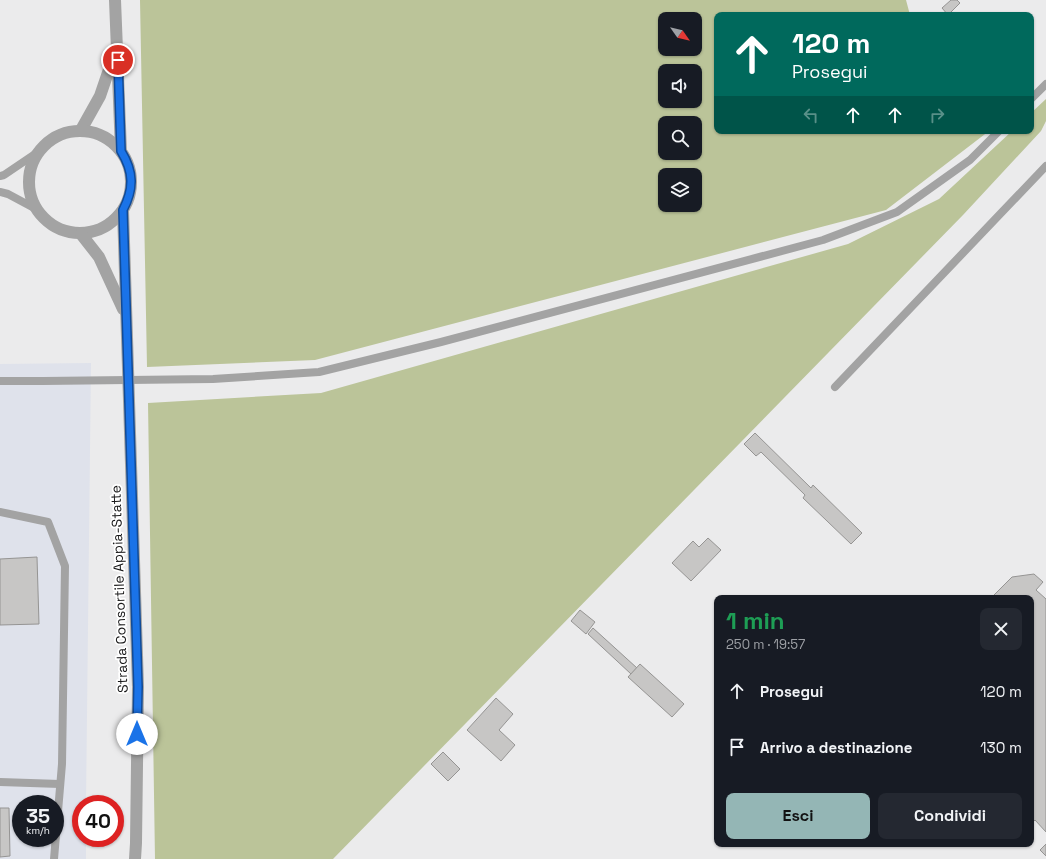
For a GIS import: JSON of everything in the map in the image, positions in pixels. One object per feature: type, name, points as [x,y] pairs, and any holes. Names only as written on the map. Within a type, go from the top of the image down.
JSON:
[{"type":"street","points":[[115,0],[121,151]]},
{"type":"street","points":[[81,130],[100,96],[117,45]]},
{"type":"street","points":[[81,130],[96,133],[110,140],[121,151],[130,170],[131,191],[123,210],[112,222],[98,230],[81,234],[68,232],[55,227],[44,220],[36,209],[30,195],[28,181],[31,166],[38,152],[50,140],[65,133],[81,130]]},
{"type":"street","name":"Strada Consortile Appia-Statte","points":[[123,210],[138,687],[135,859]]},
{"type":"street","points":[[81,234],[99,257],[126,314]]},
{"type":"lane","points":[[1034,96],[1046,84]]},
{"type":"lane","points":[[0,381],[43,382],[213,379],[319,372],[441,342],[815,242],[897,212],[970,160],[996,134]]},
{"type":"lane","points":[[0,176],[4,175],[38,152]]},
{"type":"lane","points":[[835,387],[1046,166]]},
{"type":"lane","points":[[0,192],[8,194],[36,209]]},
{"type":"lane","points":[[0,512],[48,522],[65,566],[62,764],[54,859]]},
{"type":"lane","points":[[0,782],[60,784]]},
{"type":"shaded area","points":[[91,363],[86,795],[72,795],[72,847],[86,847],[86,859],[0,859],[0,364]]},
{"type":"green space","points":[[140,0],[906,0],[909,12],[714,12],[714,134],[985,134],[886,210],[315,360],[147,367]]},
{"type":"green space","points":[[1046,99],[1046,121],[1041,131],[963,215],[333,859],[155,859],[148,403],[321,393],[848,244],[939,199],[1009,134],[1034,134],[1034,110]]},
{"type":"building","points":[[951,0],[957,0],[960,3],[951,12],[945,12],[942,8]]},
{"type":"building","points":[[755,433],[811,488],[813,485],[862,533],[851,544],[803,498],[805,495],[761,452],[756,456],[744,444]]},
{"type":"building","points":[[708,538],[721,550],[691,581],[672,563],[693,541],[699,547]]},
{"type":"building","points":[[37,557],[39,624],[0,625],[0,559]]},
{"type":"building","points":[[1034,574],[1043,582],[1036,590],[1046,599],[1046,832],[1035,820],[1034,821],[1034,595],[994,595],[1012,577]]},
{"type":"building","points":[[580,610],[595,622],[586,634],[571,621]]},
{"type":"building","points":[[593,628],[637,668],[631,674],[588,634]]},
{"type":"building","points":[[640,664],[684,704],[672,717],[628,677]]},
{"type":"building","points":[[496,698],[513,714],[499,730],[515,745],[501,761],[467,730]]},
{"type":"building","points":[[443,752],[460,769],[448,781],[431,764]]},
{"type":"building","points":[[0,808],[9,808],[10,856],[0,857]]},
{"type":"building","points":[[1046,844],[1046,856],[1040,850]]},
{"type":"route","points":[[118,60],[121,151],[130,170],[131,180],[131,191],[123,210],[138,687],[137,734]]}]
